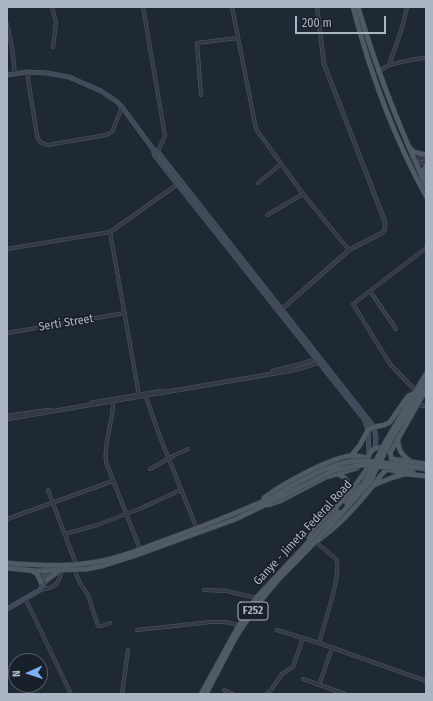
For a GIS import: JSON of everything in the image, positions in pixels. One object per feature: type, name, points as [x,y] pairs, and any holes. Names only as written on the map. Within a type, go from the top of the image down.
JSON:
[{"type":"main road","points":[[353,7],[378,86],[392,124],[412,162],[426,196]]},
{"type":"main road","points":[[358,7],[378,72],[408,147],[412,162],[426,185]]},
{"type":"main road","points":[[7,75],[28,72],[47,72],[68,77],[101,91],[116,101],[153,149],[155,156],[374,427],[376,438],[375,448],[368,456],[350,456],[330,462],[274,490],[259,506]]},
{"type":"main road","points":[[408,147],[414,152],[426,157]]},
{"type":"main road","points":[[153,149],[158,152],[282,309],[364,419],[368,430],[369,465],[376,472],[386,470],[426,476]]},
{"type":"main road","points":[[422,177],[426,166]]},
{"type":"main road","points":[[388,441],[426,374]]},
{"type":"main road","points":[[388,441],[425,385]]},
{"type":"main road","points":[[390,453],[423,395],[425,385]]},
{"type":"main road","points":[[350,456],[360,445],[368,430],[390,422],[408,396],[415,392]]},
{"type":"main road","points":[[398,437],[398,445],[401,454],[410,461]]},
{"type":"main road","name":"Ganye - Jimeta Federal Road","points":[[206,694],[236,637],[257,604],[370,482],[388,441]]},
{"type":"main road","points":[[316,539],[326,534],[346,515],[391,464],[392,459],[390,453],[384,448],[375,448]]},
{"type":"main road","points":[[392,459],[426,464]]},
{"type":"main road","points":[[7,563],[61,570],[87,569],[118,562],[236,519],[270,500],[335,470],[362,465],[426,469]]},
{"type":"main road","points":[[7,568],[32,571],[102,561],[140,549],[259,506],[280,501],[326,477],[369,465]]},
{"type":"main road","points":[[305,545],[315,528],[349,494],[369,465]]},
{"type":"main road","points":[[394,466],[411,472],[426,473]]},
{"type":"main road","points":[[336,474],[343,476],[347,481],[350,489],[349,494]]},
{"type":"main road","points":[[373,486],[391,478],[406,474]]},
{"type":"main road","name":"Ganye - Jimeta Federal Road","points":[[201,694],[239,625],[256,598],[305,545],[316,539]]},
{"type":"main road","points":[[47,568],[47,580]]},
{"type":"main road","points":[[41,586],[47,568]]},
{"type":"main road","points":[[7,609],[25,598],[61,570]]},
{"type":"main road","points":[[32,571],[37,574],[41,586]]},
{"type":"street","points":[[52,7],[56,22],[53,48]]},
{"type":"street","points":[[143,7],[165,136],[155,156]]},
{"type":"street","points":[[232,7],[256,129],[303,194],[349,250]]},
{"type":"street","points":[[282,309],[349,250],[382,233],[385,229],[372,188],[324,64],[317,7]]},
{"type":"street","points":[[389,65],[402,28],[407,7]]},
{"type":"street","points":[[7,24],[12,47],[15,74]]},
{"type":"street","points":[[201,95],[196,43],[238,38]]},
{"type":"street","points":[[378,72],[389,65],[426,58]]},
{"type":"street","points":[[28,72],[36,136],[39,142],[43,144],[48,145],[106,135],[112,132],[122,107]]},
{"type":"street","points":[[412,162],[426,157]]},
{"type":"street","points":[[412,162],[426,162]]},
{"type":"street","points":[[258,183],[281,164]]},
{"type":"street","points":[[7,249],[110,232],[178,184]]},
{"type":"street","points":[[267,215],[303,194]]},
{"type":"street","points":[[110,232],[139,396]]},
{"type":"street","points":[[415,392],[390,364],[353,304],[426,248]]},
{"type":"street","points":[[370,291],[396,329]]},
{"type":"street","name":"Serti Street","points":[[7,333],[125,313]]},
{"type":"street","points":[[7,417],[113,401],[288,371],[319,360]]},
{"type":"street","points":[[145,395],[197,529]]},
{"type":"street","points":[[113,401],[106,458],[113,481],[140,549]]},
{"type":"street","points":[[417,405],[426,406]]},
{"type":"street","points":[[150,469],[169,459],[175,454],[188,449]]},
{"type":"street","points":[[7,519],[113,481]]},
{"type":"street","points":[[48,490],[76,564]]},
{"type":"street","points":[[65,534],[97,525],[126,514],[181,490]]},
{"type":"street","points":[[316,539],[336,559],[338,563],[338,570],[332,597],[319,643]]},
{"type":"street","points":[[74,569],[80,583],[88,595],[98,626],[110,623]]},
{"type":"street","points":[[41,586],[56,585],[60,581],[61,570]]},
{"type":"street","points":[[204,590],[227,591],[256,598]]},
{"type":"street","points":[[25,598],[71,694]]},
{"type":"street","points":[[137,630],[212,622],[225,622],[239,625]]},
{"type":"street","points":[[277,630],[319,643],[426,682]]},
{"type":"street","points":[[266,694],[271,690],[282,674],[293,667],[303,638]]},
{"type":"street","points":[[319,685],[332,648]]},
{"type":"street","points":[[122,694],[128,650]]},
{"type":"street","points":[[303,679],[346,694]]},
{"type":"street","points":[[224,690],[232,694]]}]
